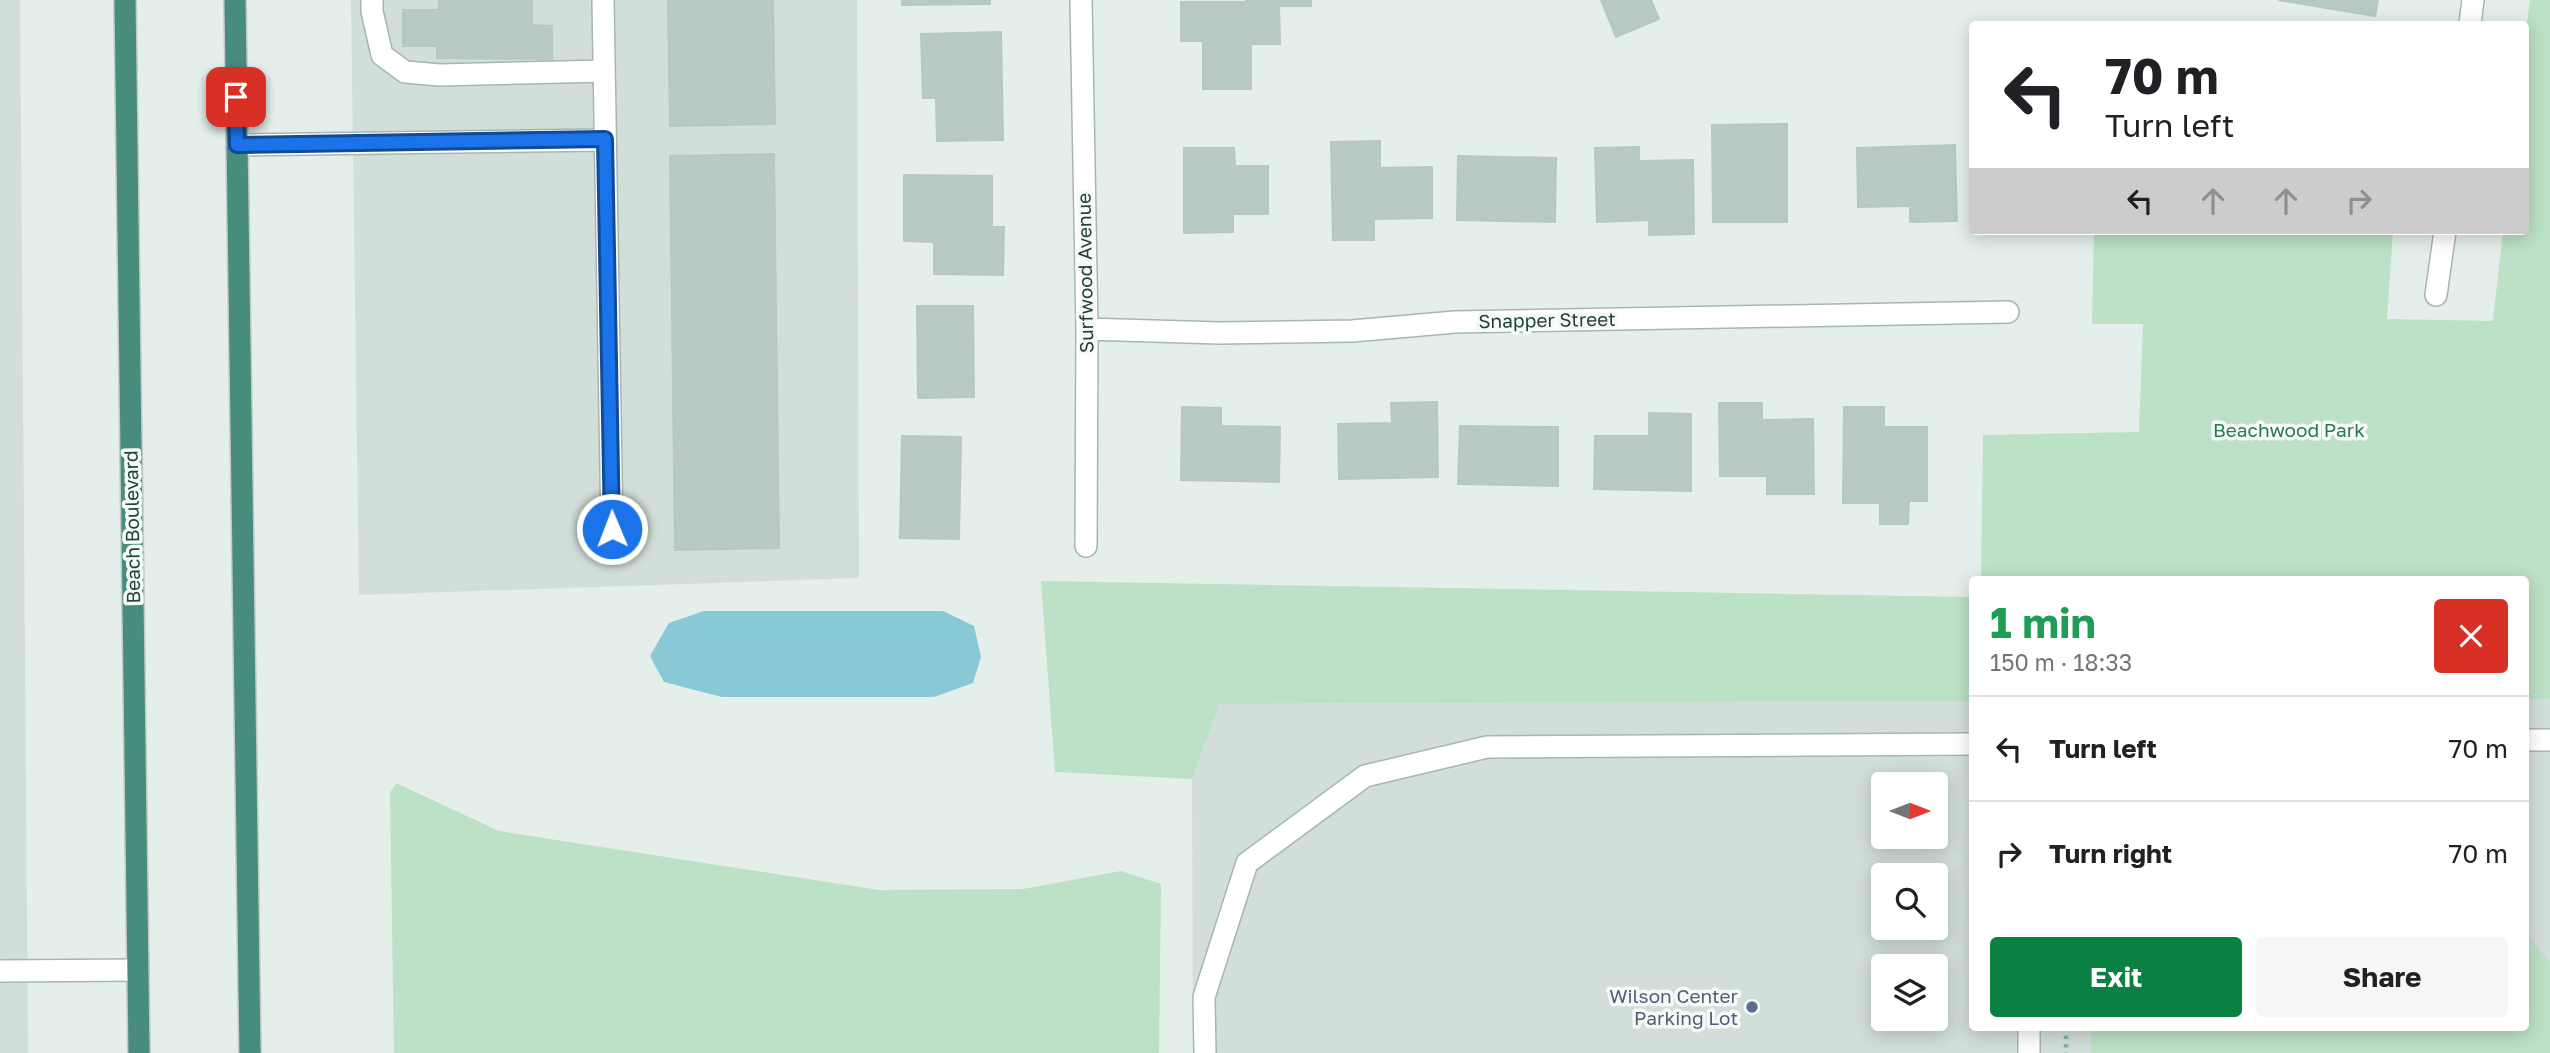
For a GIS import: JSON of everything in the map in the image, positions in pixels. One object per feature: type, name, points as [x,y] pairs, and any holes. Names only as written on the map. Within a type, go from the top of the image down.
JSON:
[{"type":"highway","name":"Beach Boulevard","points":[[125,0],[139,1053]]},
{"type":"highway","points":[[235,0],[250,1053]]},
{"type":"street","points":[[372,0],[382,55],[405,72],[440,75],[604,71]]},
{"type":"street","points":[[603,0],[612,529]]},
{"type":"street","name":"Surfwood Avenue","points":[[1081,0],[1087,328],[1086,546]]},
{"type":"street","points":[[2470,21],[2473,0]]},
{"type":"street","points":[[237,145],[605,139]]},
{"type":"street","points":[[2436,295],[2444,235]]},
{"type":"street","name":"Snapper Street","points":[[1087,328],[1219,333],[1352,331],[1455,322],[2008,312]]},
{"type":"street","points":[[2529,740],[2550,740]]},
{"type":"street","points":[[1205,1053],[1205,997],[1247,863],[1365,776],[1487,747],[1969,744]]},
{"type":"street","points":[[0,971],[138,970]]},
{"type":"street","points":[[2029,1031],[2029,1053]]},
{"type":"path","points":[[2066,1031],[2066,1053]]},
{"type":"shaded area","points":[[0,0],[20,0],[28,1053],[0,1053]]},
{"type":"shaded area","points":[[351,0],[857,0],[859,578],[359,595]]},
{"type":"shaded area","points":[[2529,699],[2550,699],[2550,1053],[1193,1053],[1192,779],[1220,704],[1969,701],[1969,1031],[2529,1031]]},
{"type":"green space","name":"Beachwood Park","points":[[2530,0],[2550,0],[2550,699],[2529,699],[2529,576],[1981,576],[1983,435],[2139,432],[2143,324],[2092,324],[2094,235],[2393,235],[2387,319],[2493,321],[2503,235],[2529,235],[2527,21]]},
{"type":"green space","points":[[1041,581],[1969,597],[1969,701],[1220,704],[1192,779],[1055,772]]},
{"type":"green space","points":[[396,783],[499,831],[879,890],[1023,889],[1121,871],[1161,884],[1159,1053],[394,1053],[390,793]]},
{"type":"green space","points":[[2529,937],[2550,962],[2550,1053],[2091,1053],[2091,1031],[2529,1031]]},
{"type":"water","points":[[704,611],[943,611],[974,626],[981,657],[973,683],[934,697],[722,697],[664,682],[650,656],[669,623]]},
{"type":"building","points":[[439,0],[532,0],[532,25],[552,26],[552,59],[437,58],[437,46],[403,46],[403,10],[439,10]]},
{"type":"building","points":[[668,0],[773,0],[775,124],[670,126]]},
{"type":"building","points":[[902,0],[990,0],[990,4],[902,5]]},
{"type":"building","points":[[1311,0],[1311,6],[1279,6],[1280,44],[1251,44],[1251,89],[1203,89],[1203,41],[1181,41],[1181,2]]},
{"type":"building","points":[[1601,0],[1651,0],[1659,19],[1616,37]]},
{"type":"building","points":[[2278,0],[2378,0],[2375,16]]},
{"type":"building","points":[[1001,32],[1003,140],[937,141],[936,98],[923,98],[921,34]]},
{"type":"building","points":[[1787,124],[1787,222],[1713,222],[1712,125]]},
{"type":"building","points":[[1380,141],[1380,168],[1432,167],[1432,218],[1374,219],[1374,240],[1333,240],[1331,142]]},
{"type":"building","points":[[1955,145],[1957,221],[1910,222],[1910,206],[1858,207],[1857,148]]},
{"type":"building","points":[[1639,147],[1639,161],[1693,160],[1694,234],[1649,235],[1649,220],[1597,222],[1595,148]]},
{"type":"building","points":[[1184,148],[1234,148],[1235,166],[1268,166],[1268,214],[1233,214],[1233,232],[1184,233]]},
{"type":"building","points":[[774,154],[779,548],[675,550],[670,156]]},
{"type":"building","points":[[1458,156],[1556,158],[1555,222],[1457,220]]},
{"type":"building","points":[[904,175],[992,176],[992,227],[1004,227],[1003,275],[934,274],[934,242],[904,241]]},
{"type":"building","points":[[917,306],[973,306],[974,397],[918,398]]},
{"type":"building","points":[[1437,402],[1438,477],[1339,479],[1338,424],[1392,423],[1391,403]]},
{"type":"building","points":[[1719,403],[1762,403],[1762,420],[1813,419],[1814,494],[1767,494],[1767,476],[1720,476]]},
{"type":"building","points":[[1182,407],[1221,408],[1221,426],[1280,427],[1279,482],[1181,480]]},
{"type":"building","points":[[1844,407],[1884,407],[1884,427],[1927,427],[1927,501],[1909,501],[1908,524],[1880,524],[1880,503],[1843,503]]},
{"type":"building","points":[[1649,413],[1691,414],[1691,491],[1594,489],[1595,436],[1649,436]]},
{"type":"building","points":[[1460,426],[1558,427],[1558,486],[1458,484]]},
{"type":"building","points":[[902,436],[961,437],[959,539],[900,538]]},
{"type":"place","name":"Wilson Center Parking Lot","points":[[1752,1007]]},
{"type":"route","points":[[236,97],[237,145],[605,139],[612,529]]}]
